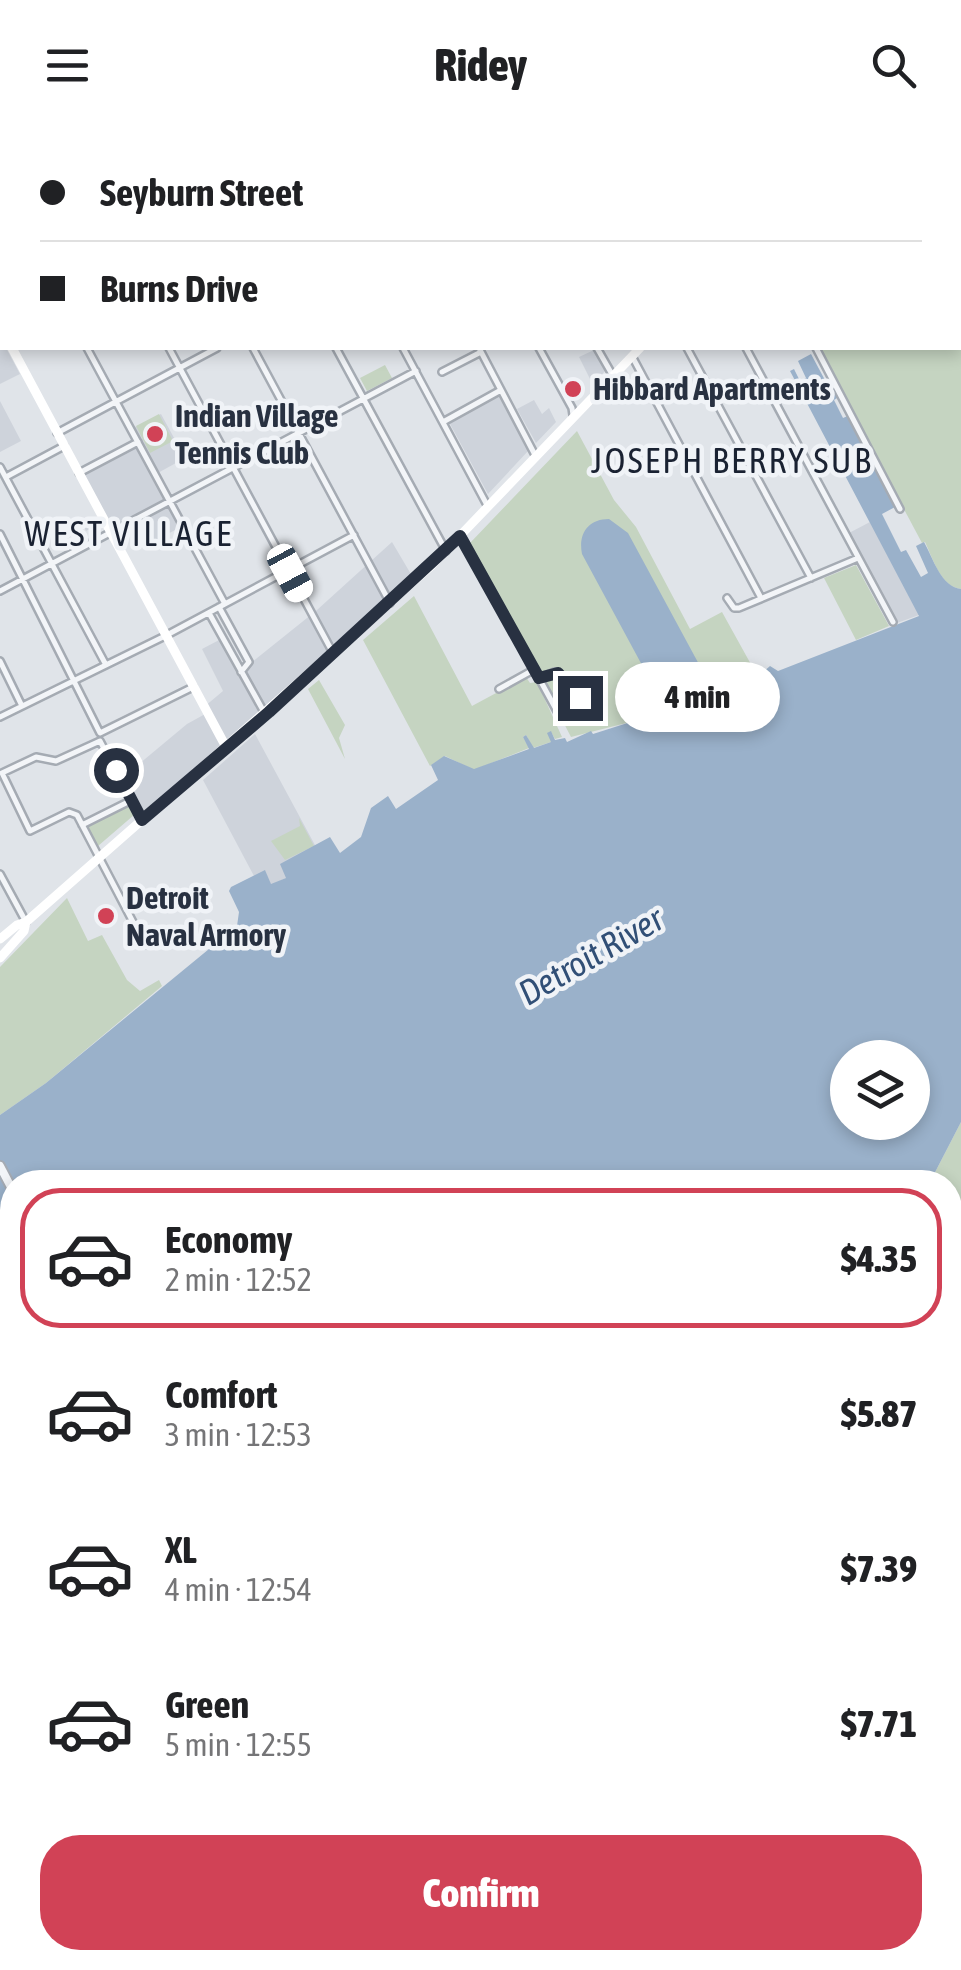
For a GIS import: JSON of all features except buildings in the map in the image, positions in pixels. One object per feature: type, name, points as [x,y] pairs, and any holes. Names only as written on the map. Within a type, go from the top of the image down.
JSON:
[{"type":"main road","points":[[13,350],[226,747]]},
{"type":"main road","points":[[0,939],[17,924],[26,922],[390,603],[446,551],[636,352]]},
{"type":"main road","points":[[0,958],[24,931],[26,922]]},
{"type":"street","points":[[88,350],[250,662],[241,672]]},
{"type":"street","points":[[170,350],[332,653]]},
{"type":"street","points":[[57,433],[213,350]]},
{"type":"street","points":[[254,350],[390,603]]},
{"type":"street","points":[[337,350],[446,551]]},
{"type":"street","points":[[404,350],[488,508]]},
{"type":"street","points":[[442,372],[480,350],[536,458]]},
{"type":"street","points":[[541,350],[572,408],[573,418]]},
{"type":"street","points":[[598,350],[613,376]]},
{"type":"street","points":[[688,350],[810,578]]},
{"type":"street","points":[[747,350],[892,622]]},
{"type":"street","points":[[817,350],[900,509]]},
{"type":"street","points":[[636,352],[762,598]]},
{"type":"street","points":[[0,590],[416,371]]},
{"type":"street","points":[[442,422],[502,390]]},
{"type":"street","points":[[79,473],[138,442]]},
{"type":"street","points":[[6,477],[64,446]]},
{"type":"street","points":[[0,467],[106,665]]},
{"type":"street","points":[[0,534],[98,730],[102,732],[193,688]]},
{"type":"street","points":[[0,717],[166,636],[354,536]]},
{"type":"street","points":[[460,536],[539,678],[559,712],[570,714],[576,710],[579,695],[562,676],[555,672],[539,678]]},
{"type":"street","points":[[727,598],[736,608],[858,558]]},
{"type":"street","points":[[209,613],[265,715]]},
{"type":"street","points":[[0,661],[22,706]]},
{"type":"street","points":[[499,689],[534,669]]},
{"type":"street","points":[[142,820],[100,741],[56,760],[32,758],[2,773],[30,831],[72,812],[145,945]]},
{"type":"street","points":[[82,825],[132,800]]},
{"type":"street","points":[[0,874],[26,922]]},
{"type":"shaded area","points":[[0,350],[7,350],[20,374],[0,384]]},
{"type":"shaded area","points":[[594,350],[605,371],[593,385],[579,357]]},
{"type":"shaded area","points":[[500,395],[529,450],[488,494],[449,422]]},
{"type":"shaded area","points":[[534,400],[542,414],[549,408],[556,422],[536,443],[517,409]]},
{"type":"shaded area","points":[[0,401],[21,441],[0,452]]},
{"type":"shaded area","points":[[161,414],[185,458],[156,474],[183,526],[154,541],[141,518],[111,534],[104,521],[86,531],[83,525],[101,515],[79,473],[137,442],[131,429]]},
{"type":"shaded area","points":[[870,522],[919,615],[897,623],[849,533]]},
{"type":"shaded area","points":[[392,542],[415,581],[142,820],[121,779],[187,724],[207,713],[204,707],[223,691],[202,649],[223,638],[241,671]]},
{"type":"shaded area","points":[[255,734],[316,847],[286,878],[271,885],[265,871],[254,876],[203,780]]},
{"type":"green space","points":[[819,350],[961,350],[961,589],[948,583],[925,542],[922,543]]},
{"type":"green space","points":[[385,365],[392,378],[367,391],[360,378]]},
{"type":"green space","name":"Indian Village Tennis Club","points":[[159,414],[173,441],[150,453],[136,426]]},
{"type":"green space","points":[[577,431],[614,500],[636,527],[690,629],[722,612],[758,677],[658,715],[571,737],[470,543]]},
{"type":"green space","points":[[856,565],[889,626],[856,640],[824,578]]},
{"type":"green space","points":[[414,596],[472,706],[526,677],[530,683],[537,682],[562,737],[555,739],[551,732],[551,742],[533,748],[526,735],[523,737],[529,748],[474,770],[445,756],[430,766],[363,640]]},
{"type":"green space","points":[[319,680],[345,725],[339,738],[345,759],[308,689]]},
{"type":"green space","points":[[128,804],[134,815],[98,846],[87,825]]},
{"type":"green space","points":[[299,818],[314,846],[285,860],[271,841],[300,826]]},
{"type":"green space","points":[[67,898],[88,941],[102,935],[127,980],[140,991],[159,980],[162,986],[46,1083],[0,1115],[0,967]]},
{"type":"green space","points":[[961,1122],[961,1170],[936,1170]]},
{"type":"water","name":"Detroit River","points":[[811,354],[826,382],[831,379],[840,396],[834,400],[843,418],[850,415],[895,507],[882,514],[901,552],[906,550],[921,577],[928,573],[916,546],[924,542],[943,577],[961,589],[961,1122],[936,1170],[0,1170],[0,1115],[46,1083],[237,926],[239,912],[229,891],[231,887],[265,870],[271,884],[286,878],[280,864],[330,837],[340,853],[361,837],[371,808],[388,796],[396,809],[438,780],[431,765],[444,756],[474,769],[529,749],[523,737],[526,735],[534,748],[551,742],[547,733],[551,731],[555,740],[565,738],[567,742],[591,731],[593,734],[662,712],[663,704],[582,554],[583,534],[590,525],[609,519],[628,533],[714,692],[755,679],[770,666],[778,671],[919,616],[790,371],[794,369],[800,381],[806,378],[798,361]]},
{"type":"place","name":"Hibbard Apartments","points":[[573,389]]},
{"type":"place","name":"Indian Village Tennis Club","points":[[155,434]]},
{"type":"place","name":"Detroit Naval Armory","points":[[106,916]]},
{"type":"district","name":"JOSEPH BERRY SUB","points":[[732,461]]},
{"type":"district","name":"WEST VILLAGE","points":[[129,534]]},
{"type":"route","points":[[116,770],[142,820],[269,712],[432,566],[460,536],[539,678],[558,673],[580,698]]}]
